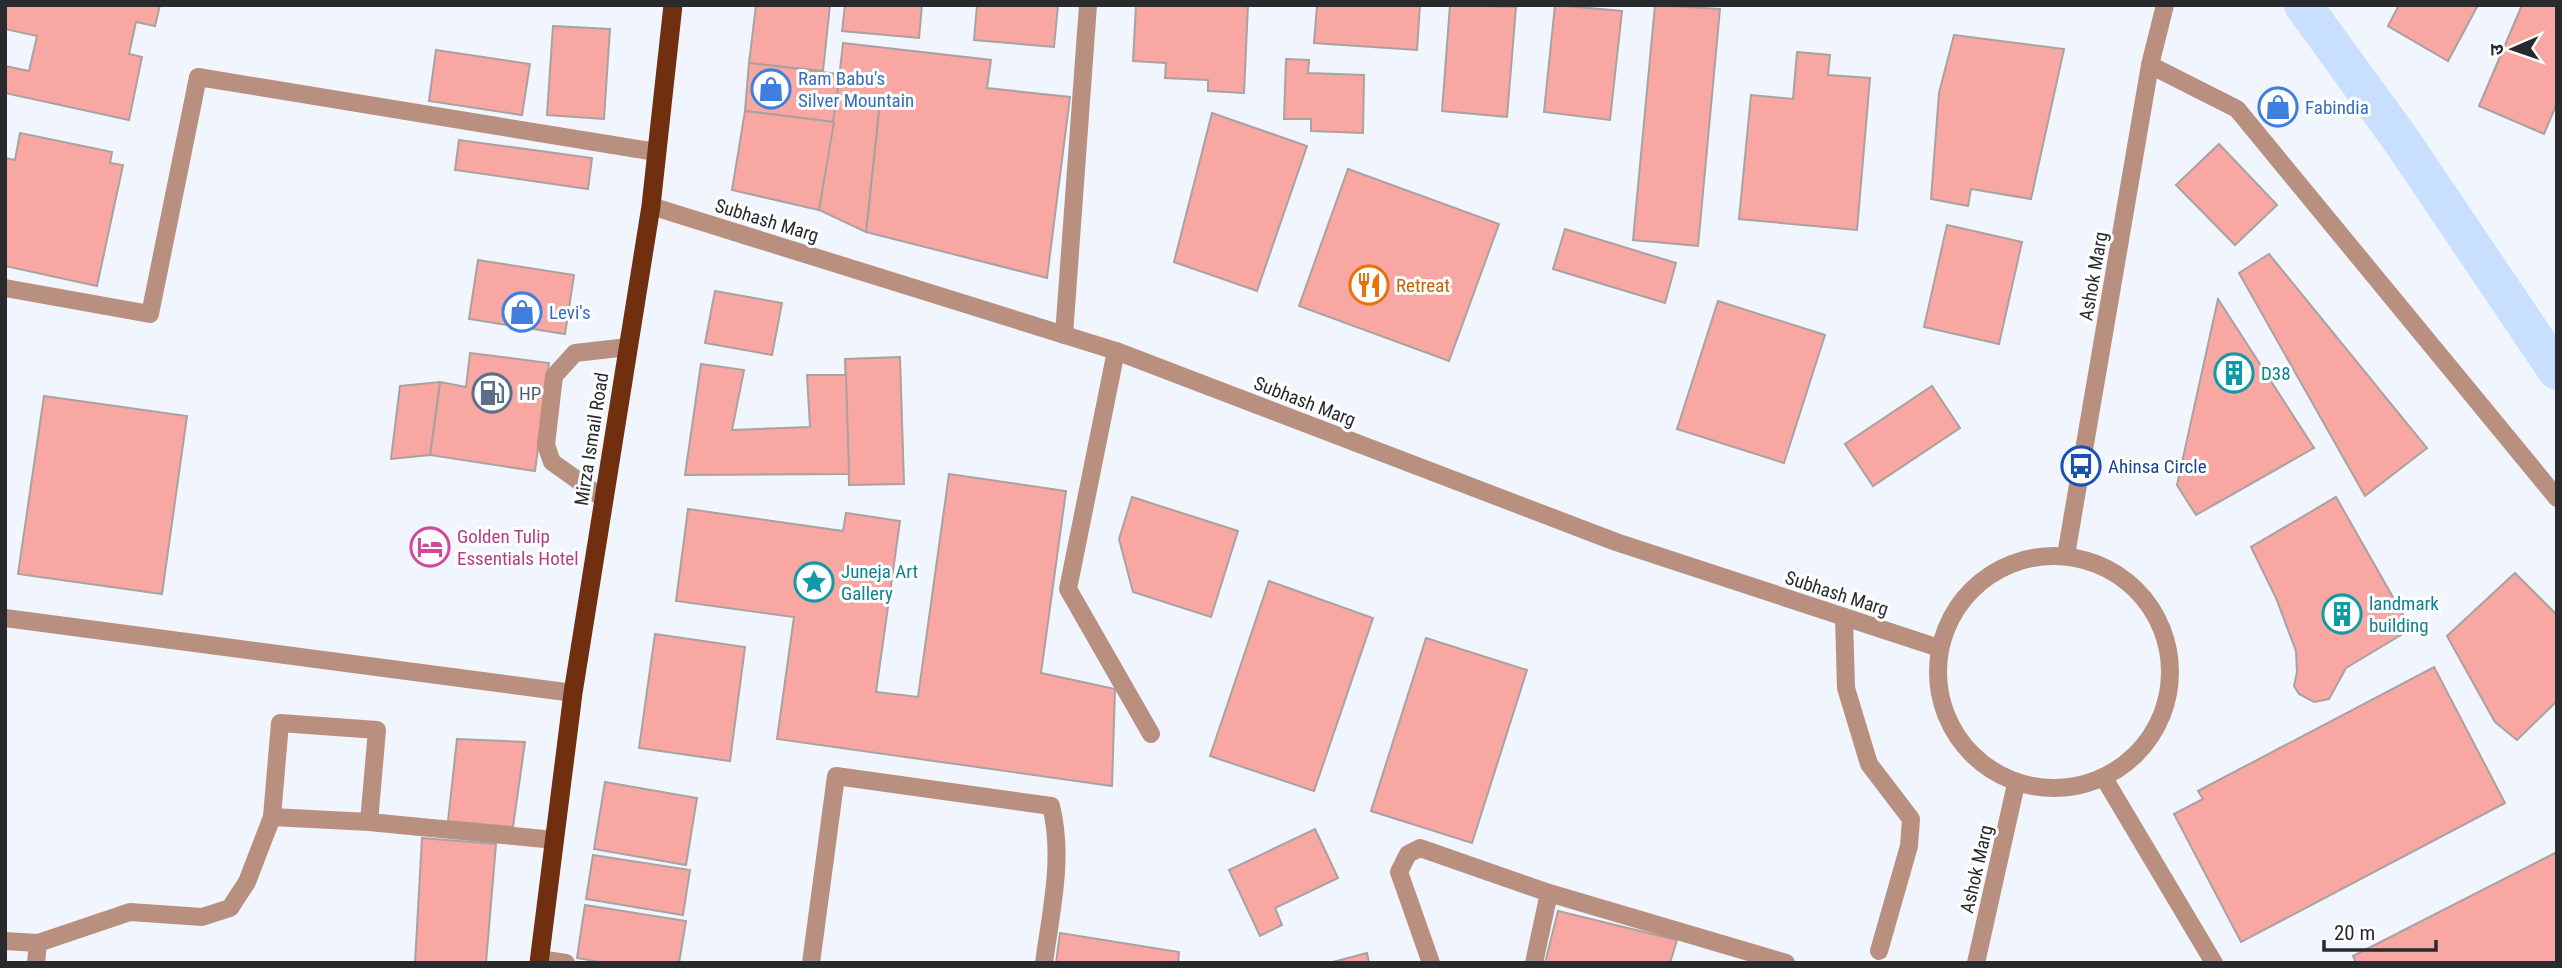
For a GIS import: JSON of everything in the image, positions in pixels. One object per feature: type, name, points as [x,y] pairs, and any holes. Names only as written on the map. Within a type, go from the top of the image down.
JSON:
[{"type":"highway","name":"Mirza Ismail Road","points":[[539,961],[573,693],[651,206],[673,5]]},
{"type":"street","points":[[1064,335],[1088,5]]},
{"type":"street","name":"Ashok Marg","points":[[2066,555],[2150,65],[2165,5]]},
{"type":"street","points":[[2150,65],[2237,109],[2557,498]]},
{"type":"street","points":[[5,288],[150,314],[198,77],[656,152]]},
{"type":"street","name":"Subhash Marg","points":[[651,206],[1116,351],[1616,542],[1939,649]]},
{"type":"street","points":[[604,499],[552,462],[546,446],[554,376],[575,353],[628,346]]},
{"type":"street","points":[[1116,351],[1068,589],[1088,629],[1151,734]]},
{"type":"street","points":[[2066,555],[2107,567],[2129,581],[2159,620],[2171,670],[2160,722],[2141,750],[2104,778],[2060,789],[2016,784],[1974,758],[1948,723],[1937,678],[1939,649],[1958,604],[1990,573],[2020,559],[2066,555]]},
{"type":"street","points":[[1844,617],[1846,688],[1869,764],[1911,819],[1909,846],[1879,951]]},
{"type":"street","points":[[5,618],[573,693]]},
{"type":"street","points":[[5,941],[38,943],[130,912],[202,917],[230,908],[247,882],[272,817],[280,723],[377,730],[369,822]]},
{"type":"street","points":[[811,963],[836,776],[1051,806],[1057,831],[1057,862],[1044,963]]},
{"type":"street","points":[[2104,778],[2214,963]]},
{"type":"street","name":"Ashok Marg","points":[[1976,963],[2016,784]]},
{"type":"street","points":[[272,817],[369,822],[555,840]]},
{"type":"street","points":[[1431,963],[1399,872],[1408,854],[1420,848],[1549,893],[1786,963]]},
{"type":"street","points":[[1534,963],[1549,893]]},
{"type":"street","points":[[36,963],[38,943]]},
{"type":"street","points":[[539,961],[566,963]]},
{"type":"building","points":[[5,5],[160,5],[155,26],[136,22],[129,54],[142,57],[129,120],[5,93],[5,66],[29,71],[37,36],[5,29]]},
{"type":"building","points":[[756,5],[830,5],[823,71],[749,63]]},
{"type":"building","points":[[845,5],[922,5],[919,38],[842,31]]},
{"type":"building","points":[[977,5],[1058,5],[1054,47],[974,40]]},
{"type":"building","points":[[1136,5],[1248,5],[1244,93],[1208,91],[1208,80],[1165,78],[1166,63],[1133,61]]},
{"type":"building","points":[[1317,5],[1420,5],[1417,50],[1314,43]]},
{"type":"building","points":[[1450,5],[1516,7],[1507,117],[1442,111]]},
{"type":"building","points":[[1555,5],[1622,11],[1610,120],[1544,112]]},
{"type":"building","points":[[1655,5],[1720,9],[1698,246],[1633,240]]},
{"type":"building","points":[[2399,5],[2478,5],[2448,61],[2388,26]]},
{"type":"building","points":[[2522,5],[2557,5],[2557,103],[2544,134],[2479,106]]},
{"type":"building","points":[[553,26],[610,29],[604,119],[547,115]]},
{"type":"building","points":[[1954,35],[2064,49],[2031,199],[1971,189],[1968,206],[1931,199],[1939,93]]},
{"type":"building","points":[[843,43],[991,60],[987,88],[1070,97],[1047,278],[866,232],[880,101],[837,96]]},
{"type":"building","points":[[436,50],[530,64],[522,115],[429,101]]},
{"type":"building","points":[[1797,52],[1830,55],[1828,75],[1870,78],[1857,230],[1739,219],[1751,95],[1793,99]]},
{"type":"building","points":[[1286,59],[1309,60],[1308,73],[1364,75],[1363,133],[1311,131],[1311,119],[1284,119]]},
{"type":"building","points":[[749,63],[839,74],[834,122],[745,111]]},
{"type":"building","points":[[837,96],[880,101],[866,232],[819,210]]},
{"type":"building","points":[[745,111],[834,122],[819,210],[732,190]]},
{"type":"building","points":[[1212,113],[1307,146],[1257,291],[1174,262]]},
{"type":"building","points":[[20,133],[112,152],[110,163],[123,165],[97,286],[5,266],[5,158],[15,160]]},
{"type":"building","points":[[459,140],[592,158],[588,189],[455,170]]},
{"type":"building","points":[[2219,144],[2277,205],[2235,245],[2176,185]]},
{"type":"building","points":[[1348,169],[1499,224],[1449,361],[1299,306]]},
{"type":"building","points":[[1947,225],[2022,242],[1999,344],[1924,327]]},
{"type":"building","points":[[1565,229],[1676,263],[1665,303],[1553,269]]},
{"type":"building","points":[[2269,254],[2427,448],[2365,496],[2239,273]]},
{"type":"building","points":[[478,260],[574,275],[565,334],[469,319]]},
{"type":"building","points":[[715,291],[782,303],[772,355],[705,343]]},
{"type":"building","name":"D38","points":[[2218,299],[2314,448],[2196,515],[2177,485]]},
{"type":"building","points":[[1718,301],[1825,335],[1784,463],[1677,429]]},
{"type":"building","points":[[470,353],[549,363],[535,471],[430,455],[440,382],[466,387]]},
{"type":"building","points":[[900,357],[904,484],[849,485],[845,359]]},
{"type":"building","points":[[701,364],[744,370],[732,430],[810,427],[807,375],[846,375],[849,474],[685,475]]},
{"type":"building","points":[[440,382],[430,455],[391,459],[400,386]]},
{"type":"building","points":[[1932,386],[1960,428],[1873,486],[1845,444]]},
{"type":"building","points":[[44,396],[187,416],[162,594],[18,574]]},
{"type":"building","points":[[949,474],[1066,491],[1041,673],[1115,689],[1112,786],[777,739],[794,617],[676,601],[688,509],[843,531],[846,513],[900,521],[876,692],[918,697]]},
{"type":"building","points":[[1132,497],[1238,531],[1211,617],[1133,592],[1119,539]]},
{"type":"building","name":"landmark building","points":[[2336,497],[2411,629],[2346,668],[2329,699],[2314,702],[2299,694],[2294,686],[2297,672],[2296,651],[2276,598],[2251,547]]},
{"type":"building","points":[[2515,573],[2557,615],[2557,701],[2517,740],[2495,722],[2447,636]]},
{"type":"building","points":[[1269,581],[1373,618],[1314,791],[1210,756]]},
{"type":"building","points":[[655,634],[745,647],[730,761],[639,748]]},
{"type":"building","points":[[1426,638],[1527,670],[1472,843],[1371,811]]},
{"type":"building","points":[[2434,667],[2505,803],[2241,942],[2174,814],[2203,799],[2198,791]]},
{"type":"building","points":[[457,739],[525,742],[513,827],[448,821]]},
{"type":"building","points":[[605,782],[697,798],[686,865],[594,849]]},
{"type":"building","points":[[1315,829],[1338,878],[1275,908],[1282,925],[1260,936],[1229,870]]},
{"type":"building","points":[[422,838],[496,844],[486,963],[415,963]]},
{"type":"building","points":[[2557,852],[2557,963],[2356,963],[2353,956]]},
{"type":"building","points":[[593,855],[690,870],[683,915],[586,899]]},
{"type":"building","points":[[585,905],[686,921],[679,963],[606,963],[577,958]]},
{"type":"building","points":[[1558,911],[1677,940],[1670,963],[1545,963]]},
{"type":"building","points":[[1060,933],[1179,952],[1178,963],[1056,963]]},
{"type":"building","points":[[1367,953],[1369,963],[1329,963]]},
{"type":"waterway","points":[[2303,5],[2401,140],[2557,371]]},
{"type":"place","name":"Ram Babu's Silver Mountain","points":[[771,89]]},
{"type":"place","name":"Fabindia","points":[[2278,107]]},
{"type":"place","name":"Retreat","points":[[1369,285]]},
{"type":"place","name":"Levi's","points":[[522,312]]},
{"type":"place","name":"D38","points":[[2234,373]]},
{"type":"place","name":"HP","points":[[492,393]]},
{"type":"place","name":"Ahinsa Circle","points":[[2081,466]]},
{"type":"place","name":"Golden Tulip Essentials Hotel","points":[[430,547]]},
{"type":"place","name":"Juneja Art Gallery","points":[[814,582]]},
{"type":"place","name":"landmark building","points":[[2342,614]]}]
